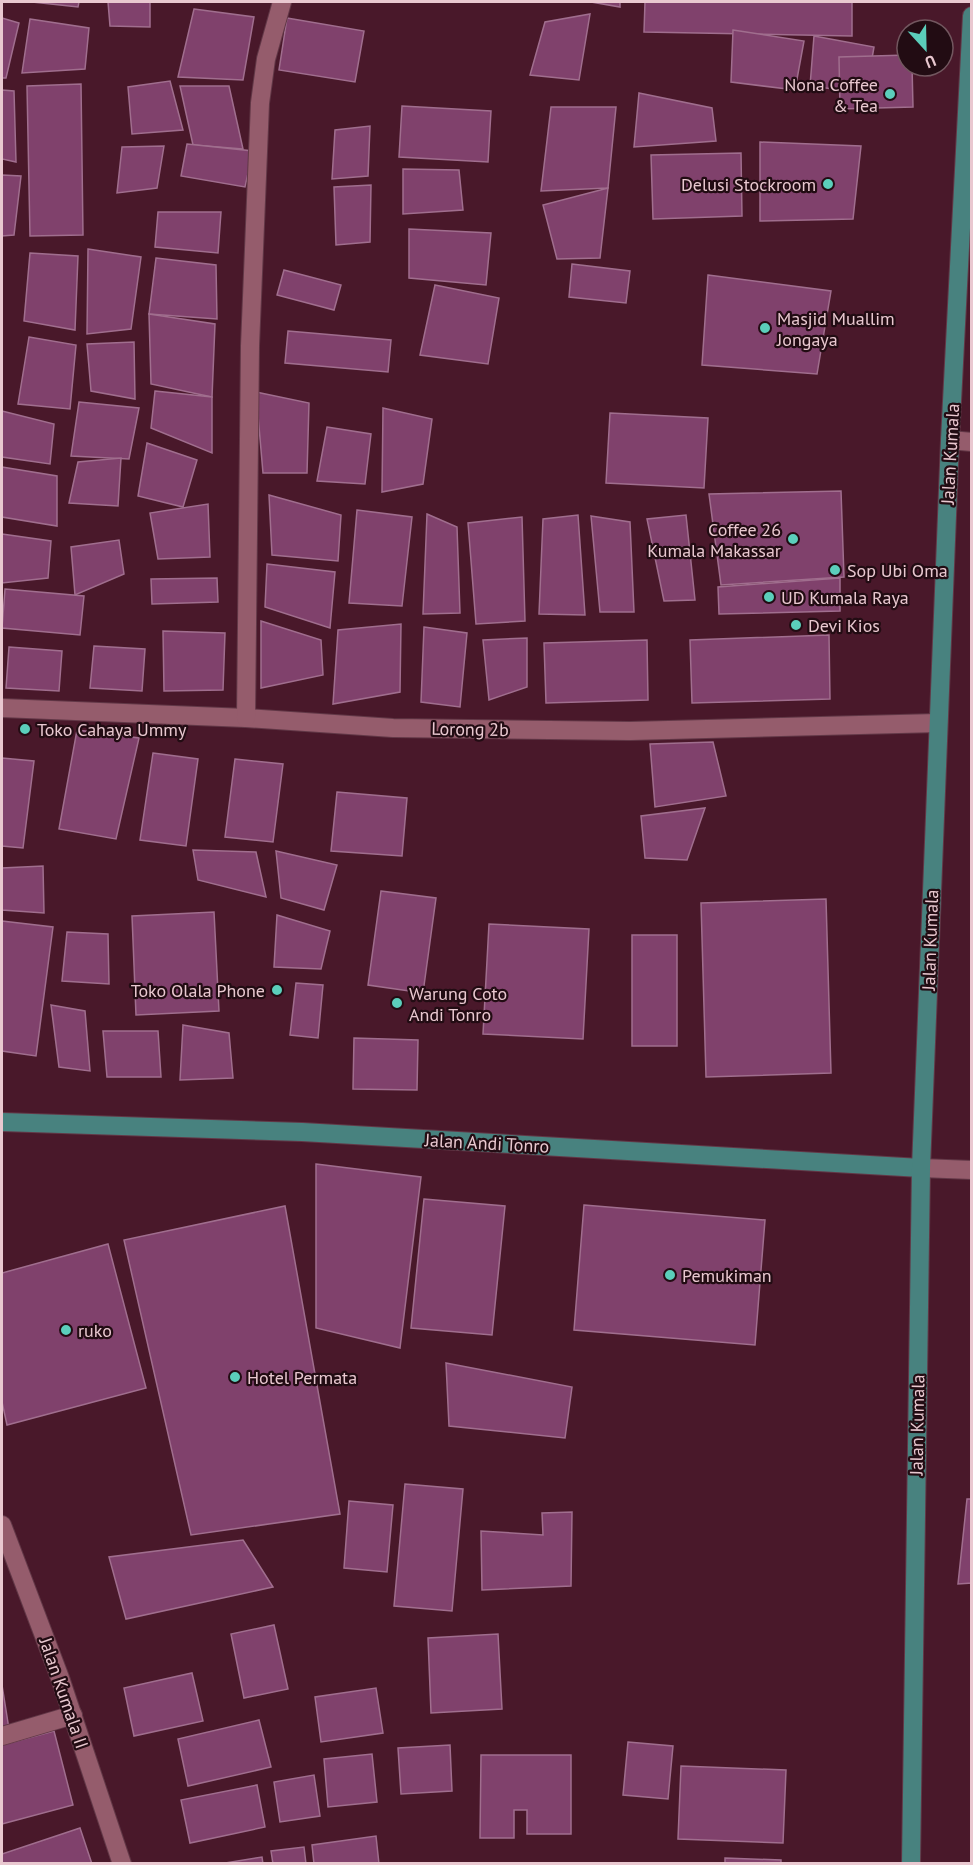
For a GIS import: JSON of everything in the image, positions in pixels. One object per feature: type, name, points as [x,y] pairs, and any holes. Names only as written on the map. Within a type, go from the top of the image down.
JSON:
[{"type":"main road","name":"Jalan Kumala","points":[[911,1863],[921,1168],[950,440],[972,16]]},
{"type":"main road","name":"Jalan Andi Tonro","points":[[2,1122],[302,1132],[921,1168]]},
{"type":"street","points":[[246,718],[250,346],[260,103],[266,59],[282,2]]},
{"type":"street","points":[[950,440],[972,442]]},
{"type":"street","name":"Lorong 2b","points":[[2,708],[246,718],[393,728],[618,731],[938,723]]},
{"type":"street","name":"Jalan Andi Tonro","points":[[921,1168],[972,1170]]},
{"type":"street","name":"Jalan Kumala II","points":[[2,1525],[73,1715],[122,1863]]},
{"type":"street","points":[[2,1736],[73,1715]]},
{"type":"building","points":[[32,2],[79,2],[78,7]]},
{"type":"building","points":[[108,2],[150,2],[150,27],[110,26]]},
{"type":"building","points":[[591,2],[620,2],[620,7]]},
{"type":"building","points":[[645,2],[852,2],[852,36],[644,32]]},
{"type":"building","points":[[194,9],[254,17],[243,80],[178,77]]},
{"type":"building","points":[[590,14],[579,80],[530,75],[545,22]]},
{"type":"building","points":[[2,18],[19,23],[6,78],[2,78]]},
{"type":"building","points":[[287,18],[364,31],[355,82],[279,70]]},
{"type":"building","points":[[30,19],[89,28],[85,69],[22,73]]},
{"type":"building","points":[[733,30],[804,41],[795,90],[731,82]]},
{"type":"building","points":[[814,36],[874,47],[866,93],[810,86]]},
{"type":"building","points":[[895,55],[895,78],[912,78],[913,107],[840,109],[839,57]]},
{"type":"building","points":[[170,81],[183,130],[132,134],[128,87]]},
{"type":"building","points":[[81,84],[83,235],[30,236],[27,86]]},
{"type":"building","points":[[180,86],[229,86],[243,149],[193,145]]},
{"type":"building","points":[[2,90],[14,91],[16,162],[2,159]]},
{"type":"building","points":[[639,93],[712,108],[716,141],[634,147]]},
{"type":"building","points":[[402,106],[491,111],[488,162],[399,157]]},
{"type":"building","points":[[551,107],[616,107],[608,188],[541,191]]},
{"type":"building","points":[[370,126],[368,176],[332,179],[335,130]]},
{"type":"building","points":[[760,142],[861,146],[853,219],[760,221]]},
{"type":"building","points":[[187,144],[253,151],[245,187],[181,176]]},
{"type":"building","points":[[164,146],[157,188],[117,193],[122,147]]},
{"type":"building","points":[[741,153],[742,216],[653,219],[651,155]]},
{"type":"building","points":[[403,169],[459,170],[463,210],[403,214]]},
{"type":"building","points":[[2,175],[21,176],[14,235],[2,236]]},
{"type":"building","points":[[371,185],[370,242],[336,245],[334,187]]},
{"type":"building","points":[[608,188],[600,258],[557,259],[543,205]]},
{"type":"building","points":[[158,212],[221,212],[218,253],[155,247]]},
{"type":"building","points":[[409,229],[491,233],[486,285],[409,278]]},
{"type":"building","points":[[88,249],[141,257],[131,329],[87,334]]},
{"type":"building","points":[[30,253],[78,256],[75,330],[24,321]]},
{"type":"building","points":[[156,258],[216,265],[217,319],[149,314]]},
{"type":"building","points":[[572,264],[630,271],[626,303],[569,297]]},
{"type":"building","points":[[284,270],[341,285],[334,310],[277,295]]},
{"type":"building","name":"Masjid Muallim Jongaya","points":[[708,275],[831,291],[817,374],[702,365]]},
{"type":"building","points":[[435,285],[499,298],[488,364],[420,355]]},
{"type":"building","points":[[149,314],[215,324],[212,397],[151,384]]},
{"type":"building","points":[[288,331],[391,340],[388,372],[285,363]]},
{"type":"building","points":[[29,337],[76,345],[70,409],[18,404]]},
{"type":"building","points":[[134,342],[135,399],[91,391],[87,344]]},
{"type":"building","points":[[155,391],[212,397],[212,453],[151,428]]},
{"type":"building","points":[[256,392],[309,403],[307,473],[263,473]]},
{"type":"building","points":[[79,402],[139,408],[129,459],[71,456]]},
{"type":"building","points":[[383,408],[432,419],[423,484],[382,492]]},
{"type":"building","points":[[2,411],[54,424],[50,464],[2,457]]},
{"type":"building","points":[[610,413],[708,418],[704,488],[606,483]]},
{"type":"building","points":[[327,427],[371,434],[365,484],[317,481]]},
{"type":"building","points":[[147,443],[197,460],[183,507],[138,496]]},
{"type":"building","points":[[121,458],[118,506],[69,503],[78,462]]},
{"type":"building","points":[[2,467],[57,476],[57,526],[2,517]]},
{"type":"building","points":[[841,491],[844,577],[721,585],[709,494]]},
{"type":"building","points":[[269,495],[341,515],[338,561],[272,555]]},
{"type":"building","points":[[208,504],[210,557],[158,559],[150,513]]},
{"type":"building","points":[[357,510],[412,517],[402,606],[349,603]]},
{"type":"building","points":[[427,514],[457,527],[460,613],[423,614]]},
{"type":"building","points":[[578,515],[585,615],[539,614],[543,519]]},
{"type":"building","points":[[686,515],[695,600],[664,601],[647,519]]},
{"type":"building","points":[[591,516],[630,522],[634,612],[600,612]]},
{"type":"building","points":[[522,517],[525,621],[476,624],[468,523]]},
{"type":"building","points":[[2,534],[51,541],[48,578],[2,583]]},
{"type":"building","points":[[119,540],[124,574],[75,595],[71,547]]},
{"type":"building","points":[[267,564],[335,572],[330,628],[265,607]]},
{"type":"building","points":[[217,578],[218,602],[152,604],[151,579]]},
{"type":"building","points":[[840,578],[840,611],[719,614],[718,587]]},
{"type":"building","points":[[5,589],[84,596],[80,635],[2,628]]},
{"type":"building","points":[[261,621],[321,640],[323,675],[261,688]]},
{"type":"building","points":[[401,624],[400,692],[333,704],[338,630]]},
{"type":"building","points":[[424,627],[467,633],[460,707],[421,702]]},
{"type":"building","points":[[163,631],[225,633],[223,690],[164,691]]},
{"type":"building","points":[[829,635],[830,699],[692,703],[690,640]]},
{"type":"building","points":[[527,638],[527,687],[489,700],[483,640]]},
{"type":"building","points":[[647,640],[648,700],[546,703],[544,643]]},
{"type":"building","points":[[94,646],[145,649],[142,691],[90,688]]},
{"type":"building","points":[[9,647],[62,651],[59,691],[6,688]]},
{"type":"building","points":[[77,730],[139,738],[116,839],[59,829]]},
{"type":"building","points":[[713,742],[726,796],[655,807],[650,744]]},
{"type":"building","points":[[153,753],[198,759],[186,846],[140,840]]},
{"type":"building","points":[[2,758],[34,761],[23,848],[2,846]]},
{"type":"building","points":[[235,759],[283,764],[273,842],[225,837]]},
{"type":"building","points":[[337,792],[407,798],[402,856],[331,851]]},
{"type":"building","points":[[705,808],[687,860],[645,858],[641,816]]},
{"type":"building","points":[[193,850],[256,852],[266,897],[198,880]]},
{"type":"building","points":[[276,851],[337,865],[324,910],[281,898]]},
{"type":"building","points":[[43,866],[44,913],[2,910],[2,868]]},
{"type":"building","points":[[381,891],[436,898],[423,993],[368,985]]},
{"type":"building","points":[[826,899],[831,1073],[706,1077],[701,903]]},
{"type":"building","points":[[214,912],[219,1011],[136,1015],[132,916]]},
{"type":"building","points":[[277,915],[330,931],[321,969],[274,967]]},
{"type":"building","points":[[2,921],[53,927],[36,1056],[2,1051]]},
{"type":"building","points":[[489,924],[589,929],[583,1039],[483,1034]]},
{"type":"building","points":[[67,932],[108,934],[109,984],[62,981]]},
{"type":"building","points":[[632,935],[677,935],[677,1046],[632,1046]]},
{"type":"building","points":[[296,983],[323,985],[318,1038],[290,1035]]},
{"type":"building","points":[[51,1005],[85,1011],[90,1071],[59,1067]]},
{"type":"building","points":[[183,1025],[229,1033],[233,1078],[180,1080]]},
{"type":"building","points":[[103,1031],[158,1031],[161,1077],[107,1077]]},
{"type":"building","points":[[354,1038],[418,1040],[417,1090],[353,1089]]},
{"type":"building","points":[[316,1164],[421,1177],[400,1348],[316,1328]]},
{"type":"building","points":[[424,1199],[505,1206],[492,1335],[411,1328]]},
{"type":"building","name":"Pemukiman","points":[[584,1205],[765,1220],[755,1345],[574,1330]]},
{"type":"building","name":"Hotel Permata","points":[[285,1206],[340,1514],[191,1535],[124,1240]]},
{"type":"building","name":"ruko","points":[[108,1244],[146,1388],[7,1425],[2,1402],[2,1273]]},
{"type":"building","points":[[446,1363],[572,1387],[565,1438],[449,1426]]},
{"type":"building","points":[[405,1484],[463,1489],[452,1611],[394,1606]]},
{"type":"building","points":[[967,1499],[972,1499],[972,1583],[958,1584]]},
{"type":"building","points":[[349,1501],[393,1505],[387,1572],[344,1568]]},
{"type":"building","points":[[572,1512],[571,1586],[482,1590],[481,1531],[543,1535],[542,1513]]},
{"type":"building","points":[[243,1540],[273,1587],[126,1619],[109,1557]]},
{"type":"building","points":[[274,1625],[288,1689],[244,1698],[231,1634]]},
{"type":"building","points":[[498,1634],[502,1709],[431,1713],[428,1638]]},
{"type":"building","points":[[192,1673],[203,1721],[134,1736],[124,1688]]},
{"type":"building","points":[[2,1685],[9,1729],[2,1730]]},
{"type":"building","points":[[376,1688],[383,1733],[321,1742],[315,1697]]},
{"type":"building","points":[[259,1720],[271,1767],[188,1786],[178,1739]]},
{"type":"building","points":[[54,1731],[73,1805],[2,1824],[2,1745]]},
{"type":"building","points":[[628,1742],[673,1746],[668,1799],[623,1795]]},
{"type":"building","points":[[450,1745],[452,1791],[401,1794],[398,1748]]},
{"type":"building","points":[[372,1754],[377,1802],[328,1807],[324,1759]]},
{"type":"building","points":[[481,1755],[571,1755],[571,1834],[527,1834],[527,1810],[514,1810],[514,1838],[480,1838]]},
{"type":"building","points":[[681,1766],[786,1770],[783,1843],[678,1839]]},
{"type":"building","points":[[314,1775],[320,1816],[280,1822],[274,1782]]},
{"type":"building","points":[[257,1785],[265,1827],[190,1843],[181,1800]]},
{"type":"building","points":[[80,1828],[92,1864],[2,1864],[2,1854]]},
{"type":"building","points":[[376,1836],[379,1864],[314,1864],[312,1845]]},
{"type":"building","points":[[304,1847],[306,1864],[273,1864],[271,1851]]},
{"type":"building","points":[[262,1857],[263,1864],[219,1864]]},
{"type":"building","points":[[725,1858],[781,1860],[781,1864],[725,1864]]},
{"type":"place","name":"Nona Coffee & Tea","points":[[890,94]]},
{"type":"place","name":"Delusi Stockroom","points":[[828,184]]},
{"type":"place","name":"Masjid Muallim Jongaya","points":[[765,328]]},
{"type":"place","name":"Coffee 26 Kumala Makassar","points":[[793,539]]},
{"type":"place","name":"Sop Ubi Oma","points":[[835,570]]},
{"type":"place","name":"UD Kumala Raya","points":[[769,597]]},
{"type":"place","name":"Devi Kios","points":[[796,625]]},
{"type":"place","name":"Toko Cahaya Ummy","points":[[25,729]]},
{"type":"place","name":"Toko Olala Phone","points":[[277,990]]},
{"type":"place","name":"Warung Coto Andi Tonro","points":[[397,1003]]},
{"type":"place","name":"Pemukiman","points":[[670,1275]]},
{"type":"place","name":"ruko","points":[[66,1330]]},
{"type":"place","name":"Hotel Permata","points":[[235,1377]]}]
